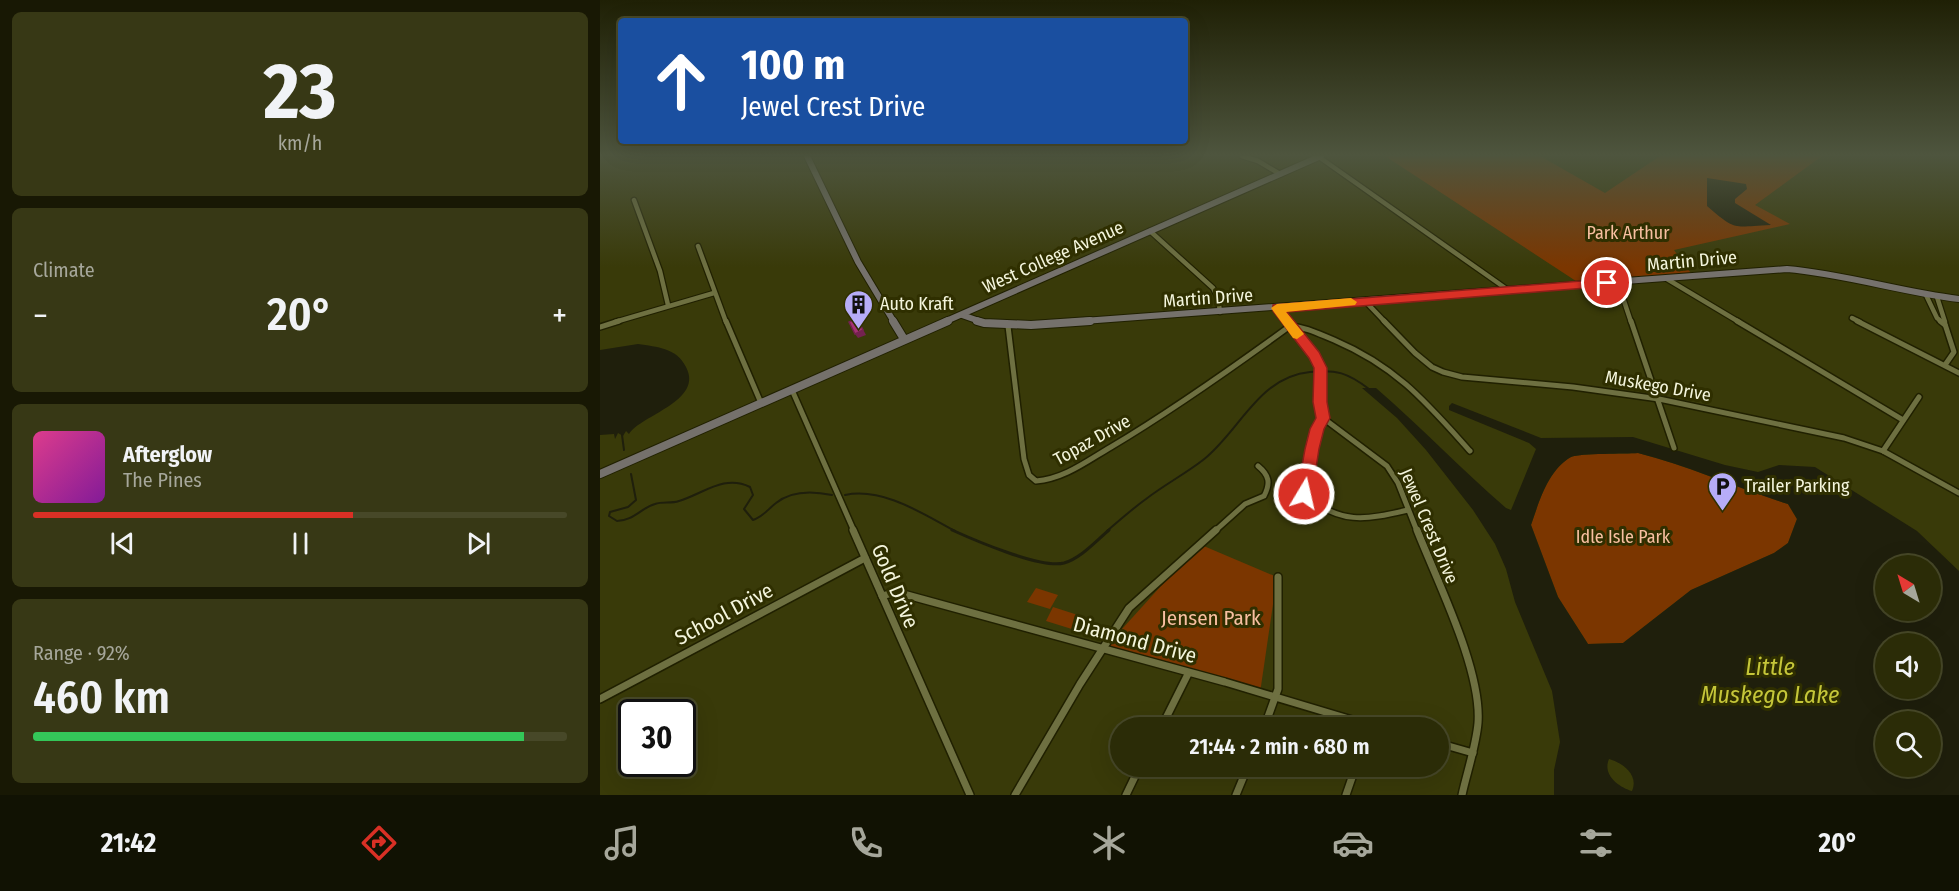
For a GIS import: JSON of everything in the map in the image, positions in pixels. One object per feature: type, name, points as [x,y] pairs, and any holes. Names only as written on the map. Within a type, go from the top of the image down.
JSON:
[{"type":"street","points":[[825,193],[858,262],[904,339]]},
{"type":"street","name":"West College Avenue","points":[[600,474],[1236,193]]},
{"type":"street","points":[[1373,193],[1508,291]]},
{"type":"street","points":[[634,200],[660,271],[668,305]]},
{"type":"street","points":[[1150,231],[1213,288],[1218,298],[1220,312]]},
{"type":"street","points":[[699,246],[714,293],[761,403]]},
{"type":"street","name":"Martin Drive","points":[[962,315],[976,322],[1008,326],[1366,302],[1773,270],[1800,270],[1926,295],[1959,299]]},
{"type":"street","points":[[1667,279],[1903,420]]},
{"type":"street","points":[[1618,283],[1674,448]]},
{"type":"street","points":[[600,327],[714,293]]},
{"type":"street","points":[[1926,295],[1937,318],[1945,325]]},
{"type":"street","points":[[1937,297],[1954,352],[1945,365]]},
{"type":"street","name":"Muskego Drive","points":[[1366,302],[1415,353],[1432,367],[1443,372],[1462,377],[1583,388],[1659,399],[1844,438],[1883,451],[1959,493]]},
{"type":"street","points":[[1277,308],[1319,363],[1322,374],[1320,402],[1323,418],[1317,429],[1304,494],[1332,514],[1352,520],[1408,510]]},
{"type":"street","points":[[1852,318],[1959,373]]},
{"type":"street","name":"Topaz Drive","points":[[1008,326],[1024,459],[1029,475],[1041,482],[1074,470],[1196,395],[1290,326]]},
{"type":"street","points":[[1290,326],[1302,327],[1347,346],[1383,365],[1418,394],[1470,451]]},
{"type":"street","name":"Gold Drive","points":[[792,390],[970,795]]},
{"type":"street","points":[[1883,451],[1919,397]]},
{"type":"street","name":"Jewel Crest Drive","points":[[1323,418],[1387,466],[1398,483],[1464,649],[1476,688],[1478,723],[1462,795]]},
{"type":"street","points":[[1015,795],[1080,684],[1129,608],[1245,504],[1264,496],[1270,482],[1269,476],[1258,466]]},
{"type":"street","name":"School Drive","points":[[600,699],[865,558]]},
{"type":"street","points":[[1269,717],[1278,689],[1278,577]]},
{"type":"street","name":"Diamond Drive","points":[[882,596],[896,592],[1188,674],[1225,682],[1339,717]]},
{"type":"street","points":[[1166,717],[1188,674]]},
{"type":"street","points":[[1449,746],[1473,753]]},
{"type":"street","points":[[1126,795],[1135,777]]},
{"type":"street","points":[[1236,795],[1243,777]]},
{"type":"street","points":[[1346,795],[1352,777]]},
{"type":"green space","name":"Park Arthur","points":[[1442,193],[1771,193],[1755,205],[1790,224],[1674,250],[1693,276],[1582,285]]},
{"type":"green space","name":"Idle Isle Park","points":[[1638,453],[1676,464],[1788,504],[1797,519],[1788,543],[1774,553],[1691,590],[1623,643],[1588,644],[1558,597],[1531,525],[1550,478],[1571,457]]},
{"type":"green space","name":"Jensen Park","points":[[1199,544],[1277,577],[1260,693],[1103,650]]},
{"type":"green space","points":[[1036,588],[1058,595],[1050,609],[1027,602]]},
{"type":"green space","points":[[1053,607],[1081,616],[1075,630],[1046,621]]},
{"type":"water","points":[[1707,193],[1742,193],[1735,199],[1735,203],[1771,225],[1737,226],[1707,206]]},
{"type":"water","points":[[638,344],[666,350],[677,356],[686,367],[689,379],[686,389],[669,406],[629,434],[626,431],[623,436],[618,433],[615,439],[614,434],[600,435],[600,350]]},
{"type":"water","name":"Little Muskego Lake","points":[[1362,388],[1376,388],[1489,493],[1511,510],[1536,449],[1529,443],[1449,410],[1452,403],[1541,438],[1633,437],[1725,465],[1758,472],[1779,465],[1815,467],[1917,531],[1959,571],[1959,795],[1554,795],[1554,770],[1560,742],[1552,691],[1515,602],[1506,569],[1495,544],[1473,510],[1426,450],[1397,418]],"holes":[[[1638,453],[1676,464],[1788,504],[1797,519],[1788,543],[1774,553],[1691,590],[1623,643],[1588,644],[1558,597],[1531,525],[1550,478],[1571,457]],[[1609,759],[1628,770],[1634,785],[1632,791],[1613,780],[1607,765]]]},
{"type":"building","points":[[857,318],[863,330],[855,334],[849,322]]},
{"type":"waterway","points":[[1107,531],[1153,494],[1203,460],[1263,394],[1277,384],[1292,376],[1327,371],[1341,373],[1369,389]]},
{"type":"waterway","points":[[622,435],[624,450]]},
{"type":"waterway","points":[[631,474],[636,500],[628,507],[610,512],[609,516],[617,521],[628,519],[655,504],[676,502],[722,484],[731,483],[750,487],[753,495],[744,509],[753,520],[789,496],[810,492],[832,495]]},
{"type":"waterway","points":[[845,495],[874,495],[888,498],[955,531]]},
{"type":"waterway","points":[[952,530],[1024,558],[1053,564],[1070,561],[1088,549],[1109,530]]},
{"type":"slow traffic","points":[[1297,334],[1277,308],[1351,302]]},
{"type":"place","name":"Auto Kraft","points":[[859,330]]},
{"type":"place","name":"Trailer Parking","points":[[1723,512]]},
{"type":"route","points":[[1304,494],[1312,449],[1317,429],[1323,418],[1320,402],[1321,368],[1314,355],[1277,308],[1607,283]]}]
